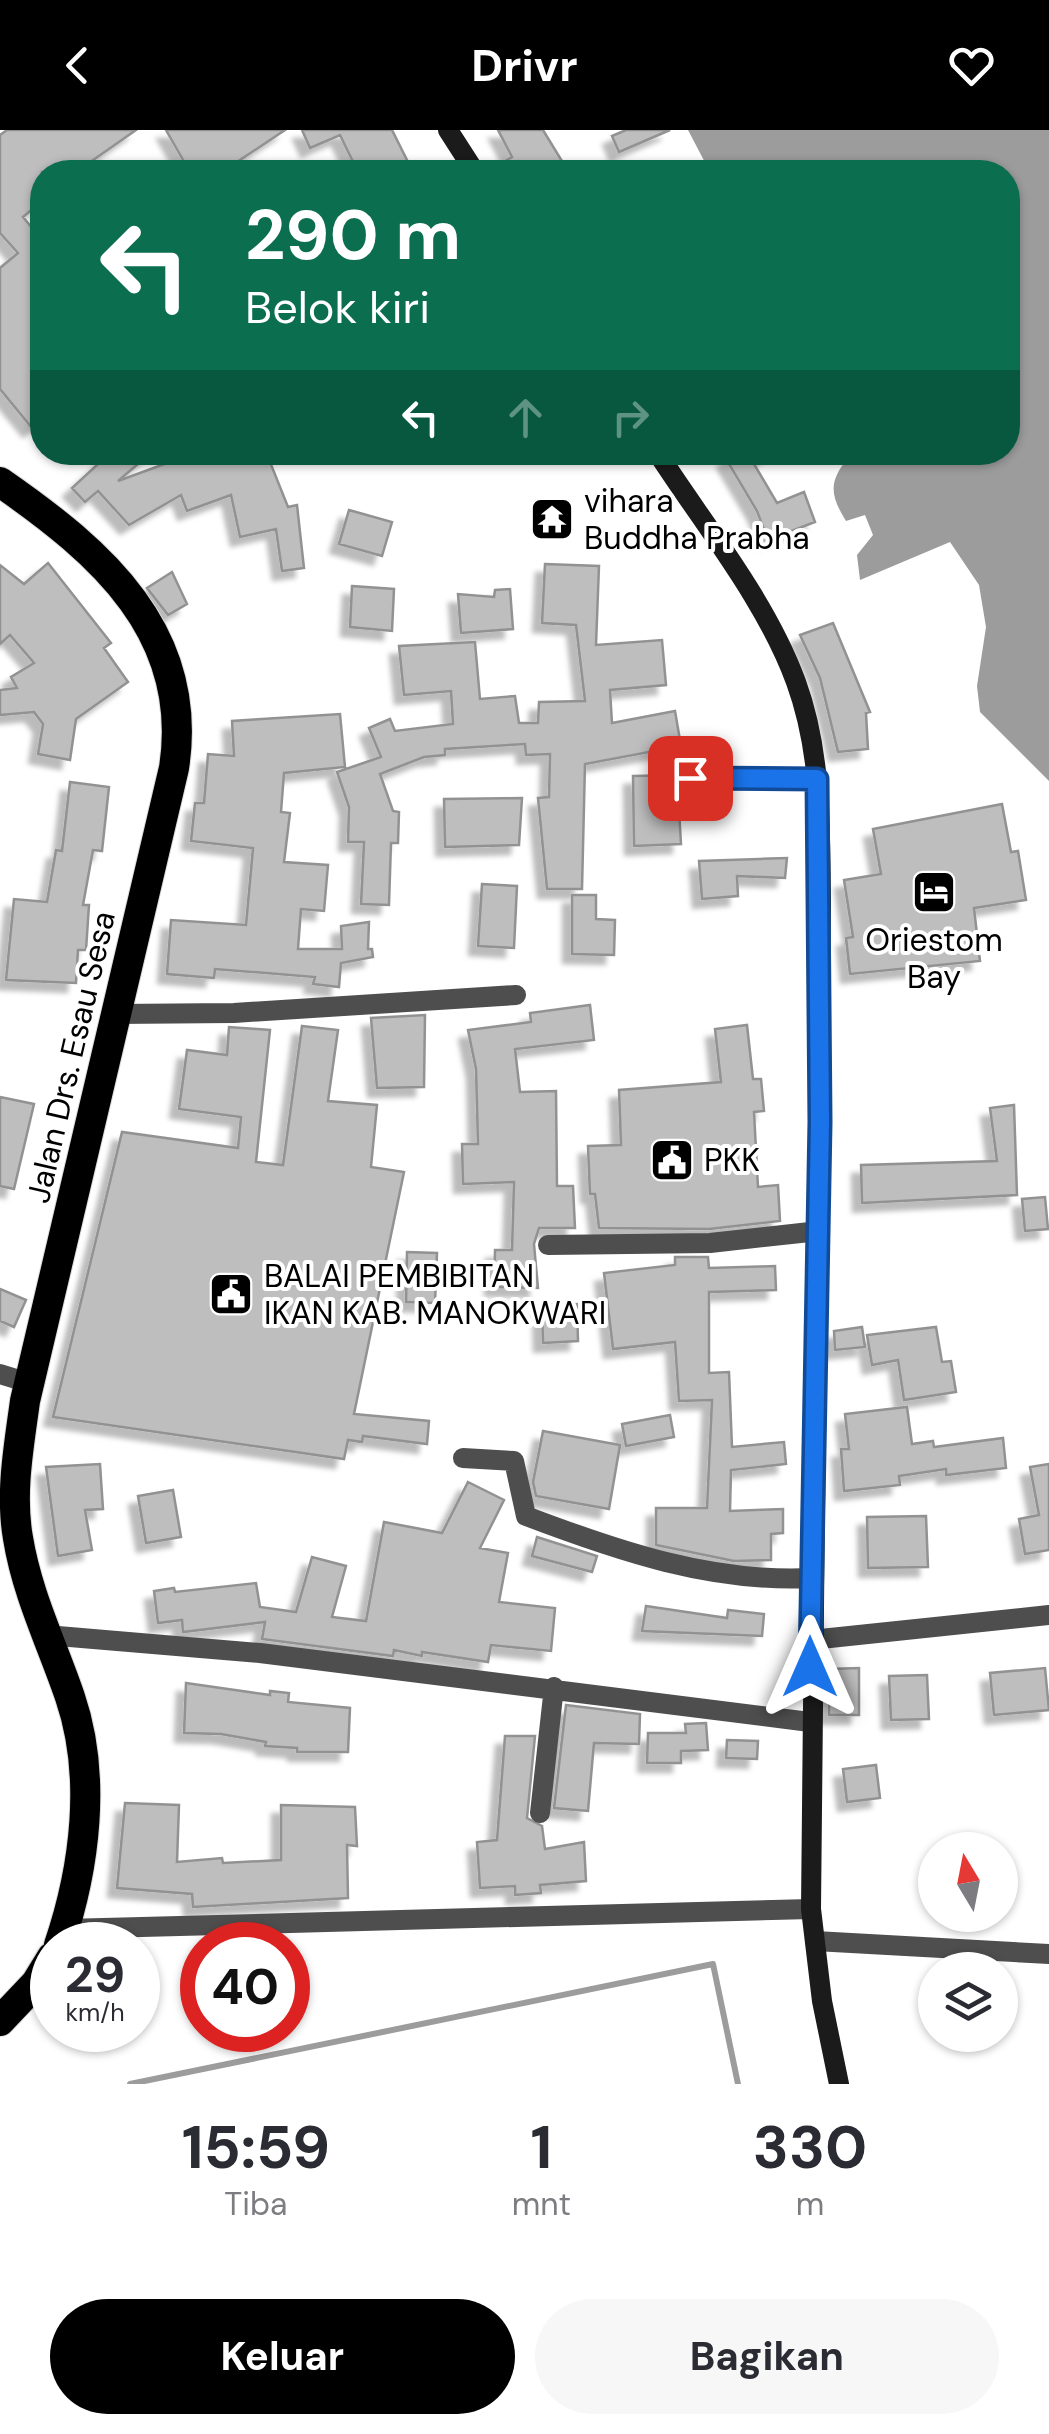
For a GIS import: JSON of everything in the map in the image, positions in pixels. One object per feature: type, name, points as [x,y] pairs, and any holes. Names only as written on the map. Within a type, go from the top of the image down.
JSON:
[{"type":"highway","name":"Jalan Drs. Esau Sesa","points":[[0,482],[60,523],[94,555],[147,620],[175,684],[179,725],[174,768],[115,1014],[15,1379],[16,1478],[10,1556],[76,1717],[84,1782],[81,1857],[65,1922]]},
{"type":"highway","name":"Jalan Drs. Esau Sesa","points":[[0,2021],[30,1988]]},
{"type":"street","points":[[448,130],[467,160]]},
{"type":"street","points":[[664,465],[752,599],[790,668],[817,779],[818,1231],[811,1910],[840,2084]]},
{"type":"street","points":[[690,778],[817,779]]},
{"type":"street","points":[[115,1014],[234,1013],[516,994]]},
{"type":"street","points":[[548,1245],[710,1243],[818,1231]]},
{"type":"street","points":[[463,1458],[508,1458],[517,1464],[526,1516],[622,1550],[695,1569],[777,1580],[812,1578]]},
{"type":"street","points":[[811,1640],[1049,1615]]},
{"type":"street","points":[[46,1636],[260,1652],[810,1722]]},
{"type":"street","points":[[540,1813],[554,1687]]},
{"type":"street","points":[[160,1939],[811,1910]]},
{"type":"street","points":[[814,1940],[1049,1954]]},
{"type":"shaded area","points":[[688,130],[1049,130],[1049,781],[980,712],[977,686],[986,627],[979,585],[950,542],[860,580],[857,555],[873,535],[865,515],[846,521],[834,492],[843,465],[1020,465],[1020,160],[704,160]]},
{"type":"building","points":[[7,130],[136,130],[93,160],[30,160],[30,211],[23,217],[30,225],[30,426],[0,389],[0,268],[18,253],[0,233],[0,135]]},
{"type":"building","points":[[166,130],[285,130],[240,160],[183,160]]},
{"type":"building","points":[[302,130],[392,130],[407,160],[352,160],[340,135],[310,148]]},
{"type":"building","points":[[498,130],[543,130],[561,160],[507,160],[512,157]]},
{"type":"building","points":[[626,130],[670,130],[619,152],[612,136]]},
{"type":"building","points":[[97,465],[137,465],[118,481],[162,465],[271,465],[288,507],[297,505],[304,568],[282,571],[276,529],[240,537],[231,495],[187,511],[181,495],[129,525],[98,491],[85,502],[72,488]]},
{"type":"building","points":[[730,465],[755,465],[777,503],[804,492],[815,522],[768,540],[757,511]]},
{"type":"building","points":[[349,510],[392,522],[382,556],[339,544]]},
{"type":"building","points":[[48,563],[111,643],[104,648],[128,682],[76,719],[70,760],[38,754],[43,724],[34,712],[0,715],[0,690],[17,688],[11,677],[34,663],[10,635],[0,644],[0,565],[24,584]]},
{"type":"building","points":[[545,564],[599,566],[596,645],[662,640],[666,685],[610,690],[612,723],[675,711],[681,746],[585,764],[582,889],[547,889],[538,798],[549,797],[550,754],[526,755],[525,744],[445,749],[445,755],[424,757],[380,774],[393,811],[399,812],[398,843],[391,843],[389,905],[361,904],[364,842],[348,842],[349,807],[337,772],[381,757],[369,728],[390,719],[395,731],[453,724],[451,691],[404,695],[399,646],[475,642],[480,699],[515,696],[519,723],[538,723],[539,702],[585,701],[576,625],[542,623]]},
{"type":"building","points":[[172,572],[187,604],[168,615],[147,588]]},
{"type":"building","points":[[352,586],[394,589],[392,631],[350,627]]},
{"type":"building","points":[[510,589],[513,629],[461,633],[458,594],[494,597],[495,590]]},
{"type":"building","points":[[833,623],[870,712],[866,713],[868,749],[838,752],[820,678],[800,635]]},
{"type":"building","points":[[340,714],[345,767],[284,773],[281,812],[290,813],[284,862],[328,865],[324,911],[301,909],[298,949],[342,949],[341,926],[369,922],[368,949],[372,949],[373,957],[341,963],[339,987],[313,984],[315,977],[215,969],[214,978],[167,974],[171,920],[246,925],[253,848],[191,841],[195,803],[204,803],[208,754],[234,756],[232,721]]},
{"type":"building","points":[[677,775],[681,844],[634,846],[633,776]]},
{"type":"building","points":[[70,782],[109,787],[102,851],[93,850],[83,905],[89,905],[86,950],[78,950],[76,983],[6,980],[14,899],[47,902],[56,850],[62,851]]},
{"type":"building","points":[[522,798],[519,845],[445,847],[444,799]]},
{"type":"building","points":[[1002,804],[1011,852],[1018,851],[1026,900],[974,908],[980,961],[850,974],[846,938],[853,937],[844,880],[881,874],[873,829]]},
{"type":"building","points":[[787,858],[785,878],[737,876],[738,896],[702,899],[699,861]]},
{"type":"building","points":[[482,884],[517,886],[514,948],[478,946]]},
{"type":"building","points":[[572,895],[596,895],[596,919],[615,920],[614,955],[572,954]]},
{"type":"building","points":[[590,1005],[594,1040],[515,1049],[520,1092],[556,1091],[557,1186],[573,1186],[575,1228],[539,1228],[534,1244],[538,1288],[494,1287],[495,1250],[512,1250],[514,1182],[463,1184],[462,1144],[478,1144],[476,1069],[468,1030],[531,1022],[530,1013]]},
{"type":"building","points":[[425,1015],[424,1087],[377,1088],[371,1018]]},
{"type":"building","points":[[747,1025],[753,1079],[761,1079],[764,1111],[754,1112],[758,1187],[778,1185],[780,1221],[709,1229],[599,1228],[595,1194],[590,1194],[588,1146],[621,1145],[619,1090],[721,1082],[715,1029]]},
{"type":"building","name":"BALAI PEMBIBITAN IKAN KAB. MANOKWARI","points":[[302,1026],[338,1030],[328,1101],[377,1105],[371,1167],[404,1172],[354,1414],[429,1421],[427,1444],[363,1436],[362,1442],[348,1440],[344,1459],[53,1417],[122,1132],[238,1148],[241,1117],[179,1109],[187,1050],[227,1055],[229,1027],[270,1030],[256,1162],[283,1165]]},
{"type":"building","points":[[0,1097],[34,1104],[14,1189],[0,1186]]},
{"type":"building","points":[[1014,1105],[1017,1195],[862,1203],[861,1165],[997,1161],[990,1108]]},
{"type":"building","points":[[1045,1197],[1048,1229],[1025,1231],[1022,1199]]},
{"type":"building","points":[[407,1252],[437,1253],[435,1303],[406,1302]]},
{"type":"building","points":[[675,1257],[708,1257],[709,1268],[775,1266],[776,1290],[709,1292],[709,1373],[729,1372],[732,1447],[784,1442],[786,1464],[731,1470],[730,1511],[783,1509],[783,1533],[771,1534],[771,1560],[734,1561],[656,1545],[656,1508],[707,1508],[712,1400],[679,1401],[675,1342],[613,1349],[604,1273],[675,1265]]},
{"type":"building","points":[[0,1289],[26,1300],[14,1327],[0,1321]]},
{"type":"building","points":[[577,1304],[578,1341],[543,1343],[542,1305]]},
{"type":"building","points":[[862,1327],[865,1347],[835,1350],[834,1331]]},
{"type":"building","points":[[936,1327],[942,1362],[951,1361],[956,1392],[904,1400],[898,1360],[872,1365],[867,1335]]},
{"type":"building","points":[[907,1407],[912,1444],[933,1441],[934,1447],[1003,1438],[1006,1468],[946,1475],[946,1469],[899,1476],[900,1485],[844,1491],[841,1449],[849,1449],[845,1414]]},
{"type":"building","points":[[670,1415],[674,1437],[626,1446],[622,1424]]},
{"type":"building","points":[[543,1431],[620,1445],[609,1509],[536,1496],[533,1482]]},
{"type":"building","points":[[100,1464],[103,1509],[85,1510],[92,1550],[58,1556],[46,1467]]},
{"type":"building","points":[[1049,1464],[1049,1550],[1025,1554],[1019,1519],[1039,1515],[1030,1467]]},
{"type":"building","points":[[468,1482],[504,1500],[480,1548],[508,1553],[499,1602],[555,1608],[551,1651],[491,1645],[488,1662],[394,1650],[393,1656],[262,1639],[265,1622],[183,1632],[182,1620],[158,1623],[154,1591],[174,1588],[175,1592],[256,1583],[260,1607],[296,1612],[312,1557],[346,1566],[332,1617],[366,1621],[384,1522],[442,1533]]},
{"type":"building","points":[[173,1490],[181,1537],[146,1543],[138,1496]]},
{"type":"building","points":[[926,1516],[928,1567],[868,1568],[867,1517]]},
{"type":"building","points":[[537,1537],[597,1556],[592,1572],[532,1556]]},
{"type":"building","points":[[646,1606],[727,1618],[728,1610],[764,1614],[762,1636],[642,1631]]},
{"type":"building","points":[[859,1668],[859,1715],[829,1715],[829,1669]]},
{"type":"building","points":[[1045,1668],[1049,1710],[994,1715],[990,1673]]},
{"type":"building","points":[[927,1675],[929,1719],[891,1720],[889,1676]]},
{"type":"building","points":[[186,1683],[270,1695],[270,1691],[289,1693],[288,1702],[350,1708],[348,1752],[297,1752],[297,1748],[265,1746],[266,1742],[221,1734],[184,1733]]},
{"type":"building","points":[[566,1705],[640,1714],[639,1744],[594,1743],[588,1811],[554,1808]]},
{"type":"building","points":[[706,1723],[708,1750],[681,1751],[681,1763],[647,1763],[648,1733],[686,1733],[685,1724]]},
{"type":"building","points":[[505,1736],[535,1736],[527,1818],[542,1826],[545,1849],[584,1842],[586,1881],[540,1885],[541,1893],[515,1895],[515,1886],[480,1888],[477,1842],[497,1840]]},
{"type":"building","points":[[727,1740],[758,1741],[757,1759],[726,1758]]},
{"type":"building","points":[[876,1765],[880,1798],[847,1802],[843,1769]]},
{"type":"building","points":[[125,1803],[179,1805],[177,1862],[222,1858],[223,1863],[281,1860],[281,1805],[355,1807],[357,1846],[347,1845],[348,1898],[193,1907],[192,1894],[117,1888]]},
{"type":"waterway","points":[[130,2084],[713,1964],[738,2084]]},
{"type":"place","name":"vihara Buddha Prabha","points":[[552,519]]},
{"type":"place","name":"Oriestom Bay","points":[[934,892]]},
{"type":"place","name":"PKK","points":[[672,1160]]},
{"type":"place","name":"BALAI PEMBIBITAN IKAN KAB. MANOKWARI","points":[[231,1294]]},
{"type":"route","points":[[690,778],[817,779],[820,1122],[810,1667]]}]
